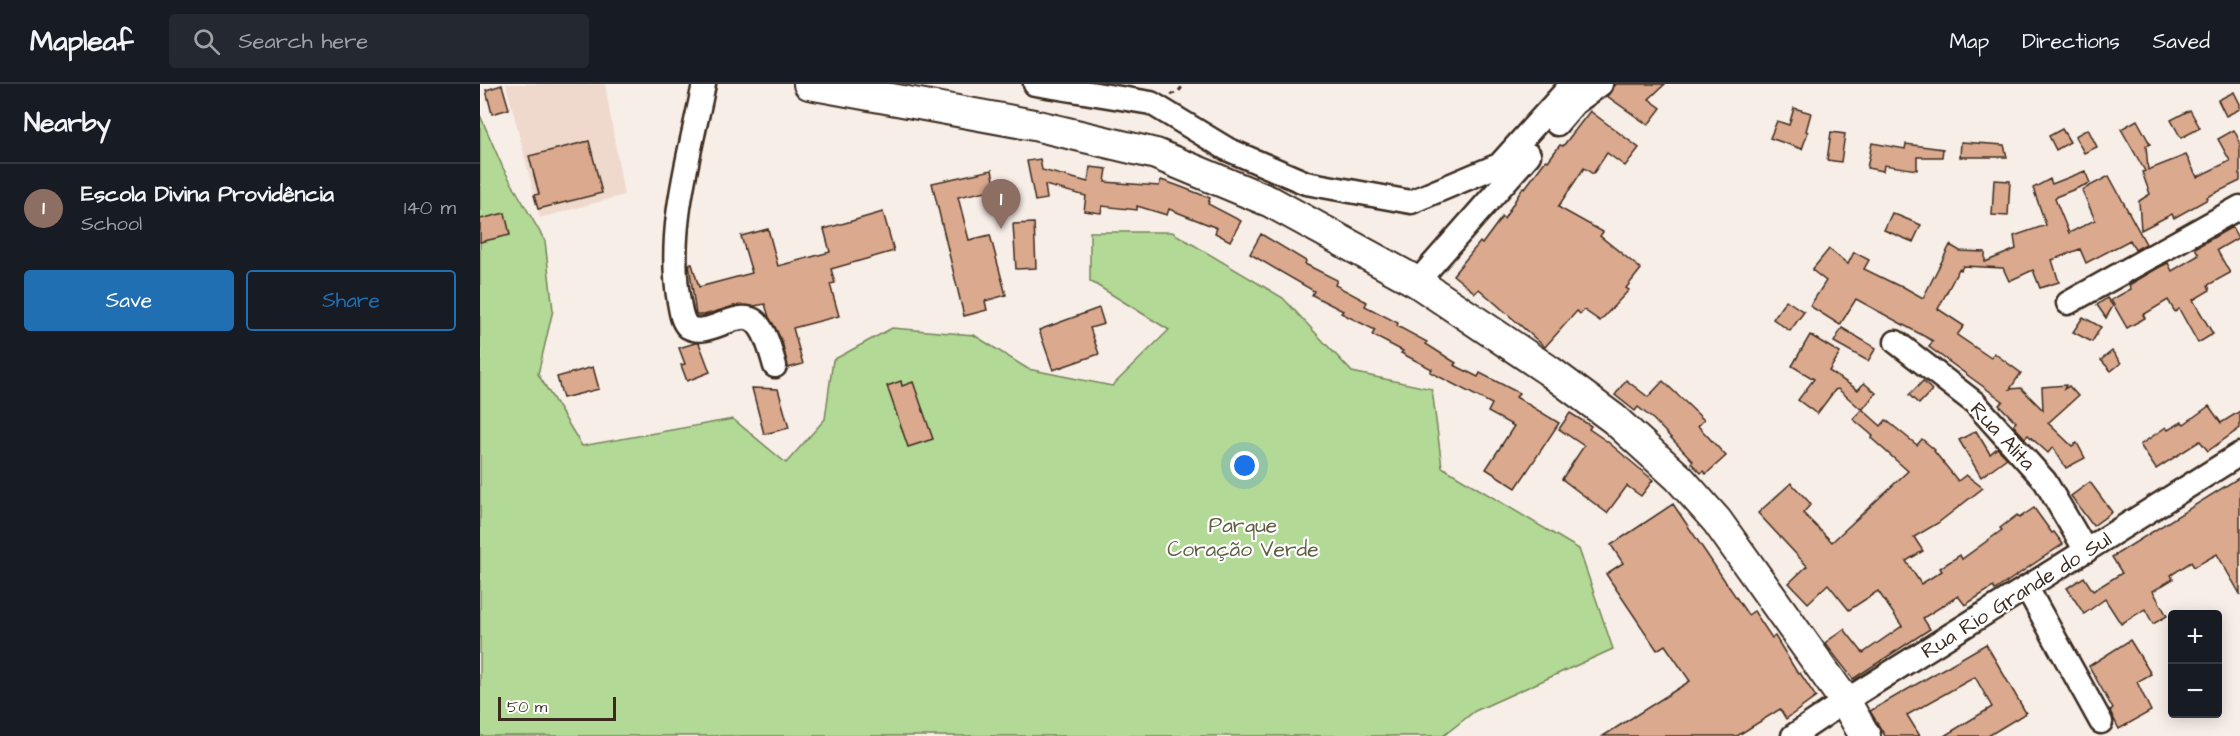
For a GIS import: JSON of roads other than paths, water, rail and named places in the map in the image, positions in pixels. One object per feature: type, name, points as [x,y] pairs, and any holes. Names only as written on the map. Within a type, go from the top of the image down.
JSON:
[{"type":"main road","points":[[809,84],[1034,125],[1156,154],[1271,202],[1417,282],[1548,370],[1614,419],[1679,478],[1717,521],[1845,701],[1865,736]]},
{"type":"street","points":[[704,84],[676,225],[674,267],[681,315],[688,327],[698,331],[742,317],[752,319],[766,337],[775,366]]},
{"type":"street","points":[[1035,84],[1151,103],[1227,149],[1306,183],[1411,202],[1499,165],[1572,84]]},
{"type":"street","points":[[1417,282],[1575,103],[1601,84]]},
{"type":"street","points":[[2068,303],[2239,208]]},
{"type":"street","name":"Rua Alita","points":[[1896,342],[1975,403],[2045,481],[2086,551]]},
{"type":"street","name":"Rua Rio Grande do Sul","points":[[1793,736],[1845,701],[2240,454]]},
{"type":"street","points":[[2027,588],[2101,722]]},
{"type":"place","name":"Escola Divina Providência","points":[[1001,229]]},
{"type":"park label","name":"Parque Coração Verde","points":[[1243,537]]}]
